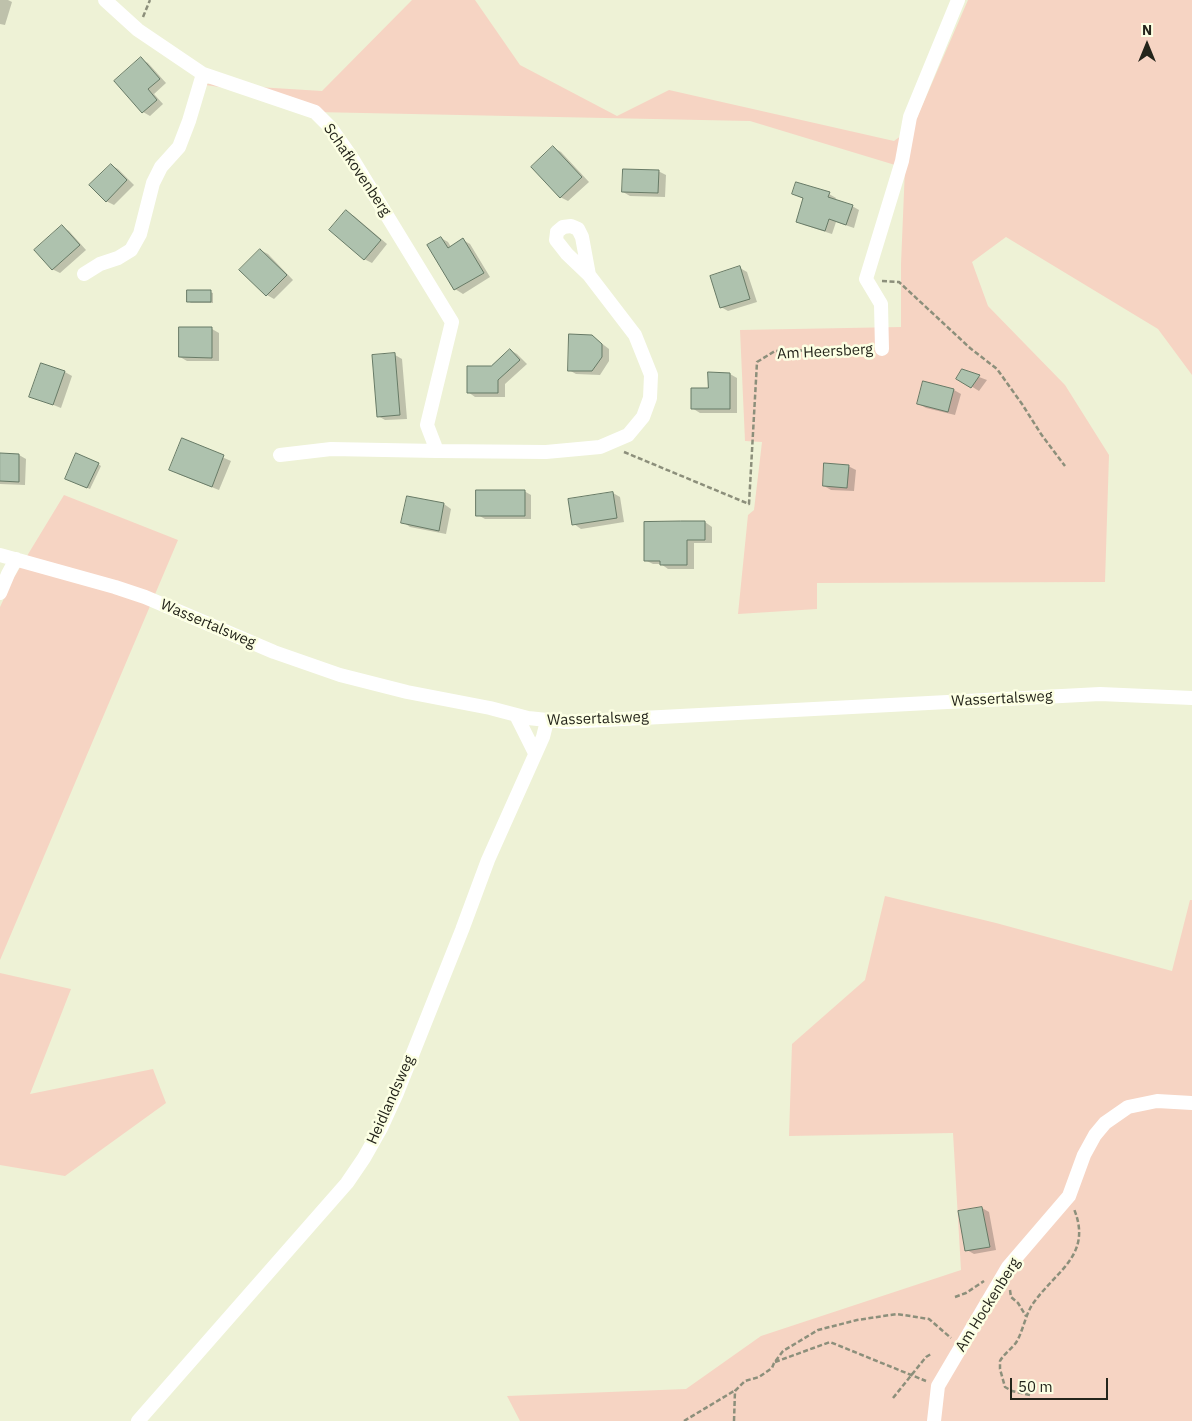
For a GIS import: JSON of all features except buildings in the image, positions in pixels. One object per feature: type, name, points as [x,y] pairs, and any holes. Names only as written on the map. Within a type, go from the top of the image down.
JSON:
[{"type":"street","name":"Schafkovenberg","points":[[104,0],[138,30],[203,74],[315,112],[331,128],[355,163],[452,322],[428,425],[437,451]]},
{"type":"street","points":[[866,279],[902,161],[910,117],[958,0]]},
{"type":"street","points":[[84,274],[100,264],[118,258],[132,250],[140,234],[154,183],[161,167],[179,147],[203,74]]},
{"type":"street","points":[[280,455],[331,449],[546,452],[600,447],[628,435],[644,417],[650,398],[650,375],[635,335],[589,275]]},
{"type":"street","name":"Am Heersberg","points":[[866,279],[882,304],[882,349]]},
{"type":"street","name":"Wassertalsweg","points":[[0,555],[145,597],[274,652],[340,675],[407,692],[484,706],[547,721],[566,722],[1100,694],[1192,698]]},
{"type":"street","points":[[0,592],[16,559]]},
{"type":"street","points":[[516,715],[535,753]]},
{"type":"street","name":"Heidlandsweg","points":[[138,1421],[347,1183],[364,1158],[381,1128],[397,1093],[488,860],[543,736],[547,721]]},
{"type":"street","name":"Am Hockenberg","points":[[934,1421],[938,1386],[1006,1271],[1069,1196],[1084,1155],[1095,1135],[1105,1123],[1128,1107],[1156,1101],[1192,1103]]},
{"type":"path","points":[[138,30],[150,0]]},
{"type":"path","points":[[866,279],[898,282],[997,370],[1065,466]]},
{"type":"path","name":"Am Heersberg","points":[[606,444],[749,504],[757,362],[775,351],[882,349]]},
{"type":"path","points":[[1030,1395],[1012,1391],[1005,1387],[1000,1369],[1000,1361],[1016,1343],[1026,1316],[1041,1293],[1068,1264],[1078,1245],[1080,1236],[1079,1222],[1069,1196]]},
{"type":"path","points":[[955,1297],[1006,1271],[1011,1297],[1018,1303],[1026,1316]]},
{"type":"path","points":[[684,1421],[745,1381],[759,1377],[772,1368],[783,1351],[818,1330],[857,1320],[897,1314],[929,1319],[962,1346]]},
{"type":"path","points":[[774,1363],[830,1342],[938,1386]]},
{"type":"path","points":[[893,1398],[926,1357],[931,1354]]},
{"type":"path","points":[[734,1390],[734,1421]]},
{"type":"shaded area","points":[[412,0],[475,0],[520,65],[617,116],[669,90],[894,141],[913,127],[968,0],[1192,0],[1192,375],[1158,329],[1006,237],[972,262],[988,306],[1065,385],[1109,455],[1105,582],[817,583],[817,609],[738,614],[748,515],[754,510],[762,442],[745,441],[740,330],[901,327],[901,264],[905,168],[750,121],[315,112],[258,93],[193,83],[322,91]]},
{"type":"shaded area","points":[[64,495],[178,540],[0,960],[0,607],[13,579]]},
{"type":"shaded area","points":[[885,896],[996,923],[1172,971],[1190,900],[1192,900],[1192,1421],[520,1421],[507,1396],[686,1389],[761,1336],[961,1270],[953,1133],[789,1136],[792,1044],[865,980]]},
{"type":"shaded area","points":[[0,973],[71,989],[30,1094],[153,1069],[166,1103],[65,1176],[0,1165]]}]
